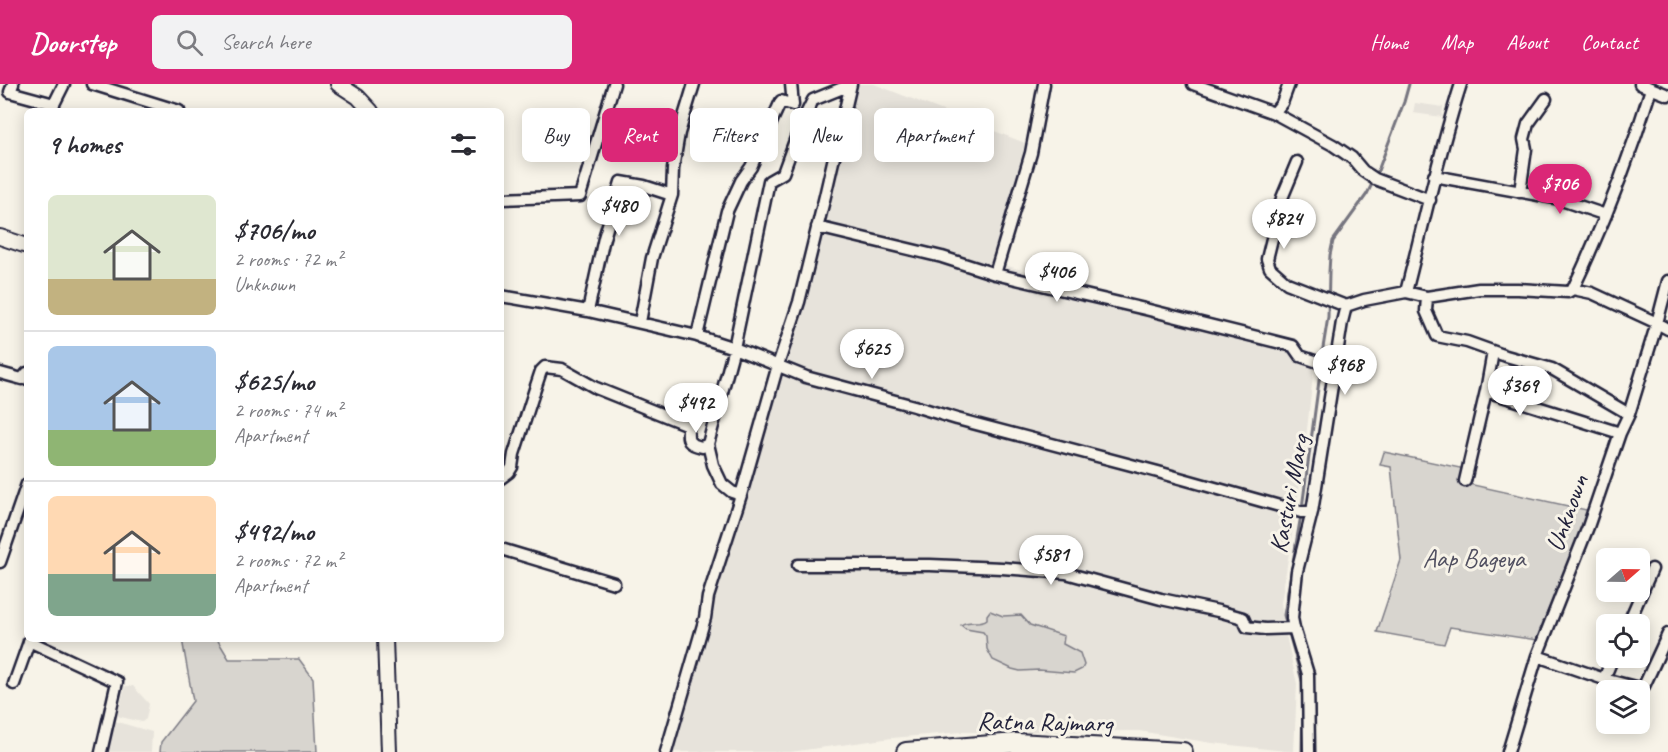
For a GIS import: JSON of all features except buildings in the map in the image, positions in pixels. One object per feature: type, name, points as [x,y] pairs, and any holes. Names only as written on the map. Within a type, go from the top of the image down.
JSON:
[{"type":"highway","name":"Ratna Rajmarg","points":[[906,752],[1016,743],[1183,752]]},
{"type":"street","points":[[13,84],[10,92],[53,107],[64,84]]},
{"type":"street","points":[[92,84],[170,108]]},
{"type":"street","points":[[338,84],[358,97],[368,108]]},
{"type":"street","points":[[504,200],[580,196],[614,84]]},
{"type":"street","points":[[640,322],[652,258],[672,195],[673,169],[679,133],[694,84]]},
{"type":"street","points":[[697,336],[727,211],[741,181],[751,167],[781,101],[793,105],[791,84]]},
{"type":"street","points":[[666,752],[705,618],[708,597],[799,302],[850,84]]},
{"type":"street","points":[[741,495],[732,492],[722,484],[713,465],[708,444],[734,348],[768,181],[783,173],[801,124],[813,100],[850,84]]},
{"type":"street","points":[[995,274],[1031,153],[1044,84]]},
{"type":"street","points":[[1193,84],[1274,112],[1352,158],[1363,171],[1375,179],[1430,200]]},
{"type":"street","points":[[1274,112],[1282,103],[1289,84]]},
{"type":"street","points":[[1640,84],[1668,95]]},
{"type":"street","points":[[1406,292],[1457,86]]},
{"type":"street","points":[[1298,162],[1281,198],[1267,259],[1270,268],[1287,283],[1346,306],[1406,292],[1427,297],[1479,289],[1568,292],[1573,289],[1599,234],[1651,88]]},
{"type":"street","points":[[1520,192],[1526,149],[1524,139],[1528,124],[1546,99]]},
{"type":"street","points":[[1434,176],[1555,198],[1606,215]]},
{"type":"street","points":[[588,311],[604,238],[621,182],[644,186],[672,195]]},
{"type":"street","points":[[817,227],[942,257],[995,274],[1293,346],[1300,356],[1336,368]]},
{"type":"street","points":[[0,237],[24,245]]},
{"type":"street","name":"Unknown","points":[[1508,752],[1537,656],[1588,527],[1620,433],[1629,414],[1668,281]]},
{"type":"street","points":[[1573,289],[1592,293],[1668,329]]},
{"type":"street","points":[[504,297],[588,311],[697,336],[806,377],[1301,512],[1312,512]]},
{"type":"street","points":[[1427,297],[1425,311],[1437,336],[1467,342],[1552,369],[1629,414]]},
{"type":"street","name":"Kasturi Marg","points":[[1309,752],[1308,674],[1293,618],[1297,571],[1312,512],[1346,306]]},
{"type":"street","points":[[1465,480],[1493,352]]},
{"type":"street","points":[[504,476],[512,467],[534,392],[545,366],[562,369],[597,388],[680,421],[688,425],[687,438],[690,442],[702,447],[708,444]]},
{"type":"street","points":[[0,373],[22,379],[24,377]]},
{"type":"street","points":[[1486,391],[1620,433]]},
{"type":"street","points":[[0,562],[24,493]]},
{"type":"street","points":[[504,550],[614,583]]},
{"type":"street","points":[[798,565],[1002,567],[1066,573],[1243,618],[1247,627],[1294,628]]},
{"type":"street","points":[[1632,614],[1652,568]]},
{"type":"street","points":[[1537,656],[1604,679],[1639,688],[1644,686],[1668,634]]},
{"type":"street","points":[[14,684],[29,642]]},
{"type":"street","points":[[34,642],[117,682],[101,752]]},
{"type":"street","points":[[385,642],[389,752]]},
{"type":"street","points":[[1604,679],[1608,668]]},
{"type":"shaded area","points":[[858,84],[874,84],[935,108],[874,108],[874,162],[994,162],[994,131],[1025,143],[1001,264],[1315,358],[1303,465],[1281,603],[1297,684],[1294,752],[1212,743],[1139,731],[962,732],[892,738],[790,752],[671,752],[707,622],[714,614],[713,601],[740,508],[782,377],[826,222],[840,162],[862,162],[862,108],[852,108]]},
{"type":"shaded area","points":[[1415,103],[1443,107],[1442,117],[1413,113]]},
{"type":"shaded area","points":[[125,686],[133,686],[149,704],[146,719],[142,722],[117,716]]},
{"type":"shaded area","points":[[111,720],[152,732],[151,752],[104,752]]},
{"type":"green space","name":"Aap Bageya","points":[[1384,452],[1465,469],[1464,483],[1591,511],[1537,640],[1450,627],[1444,644],[1377,632],[1401,560],[1391,467],[1380,465]]},
{"type":"green space","points":[[990,611],[1003,616],[1021,615],[1030,625],[1064,636],[1063,644],[1080,653],[1084,665],[1082,669],[1074,673],[1020,671],[993,660],[987,649],[986,636],[983,632],[966,629],[961,625],[967,622],[984,621]]},
{"type":"green space","points":[[183,642],[219,642],[229,659],[299,659],[313,678],[317,752],[160,752],[161,742],[193,701]]},
{"type":"waterway","points":[[1376,176],[1409,84]]},
{"type":"waterway","points":[[1321,360],[1328,317],[1330,255],[1333,241],[1373,182]]},
{"type":"waterway","points":[[1302,508],[1321,366]]},
{"type":"waterway","points":[[1301,515],[1284,615],[1303,684]]},
{"type":"waterway","points":[[1302,752],[1303,700]]}]
